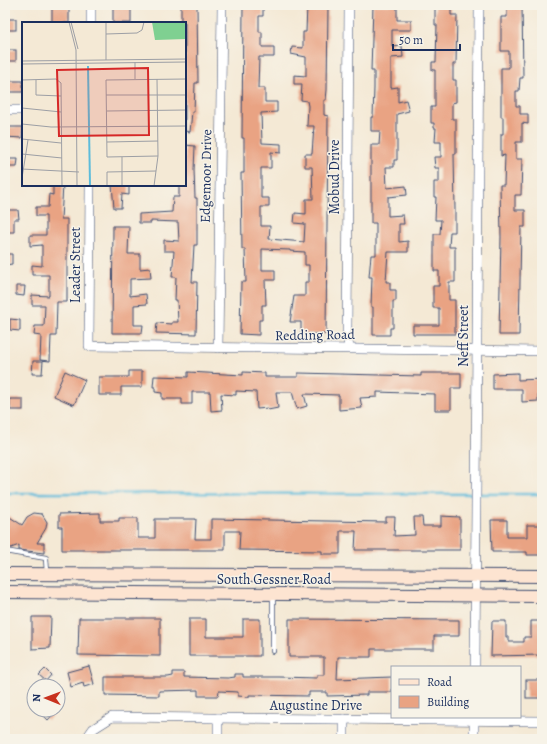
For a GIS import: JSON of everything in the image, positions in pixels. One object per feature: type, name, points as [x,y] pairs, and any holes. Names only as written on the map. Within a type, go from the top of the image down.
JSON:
[{"type":"main road","name":"South Gessner Road","points":[[5,574],[542,576]]},
{"type":"main road","points":[[132,574],[132,593]]},
{"type":"main road","points":[[296,575],[296,594]]},
{"type":"main road","name":"South Gessner Road","points":[[5,592],[542,596]]},
{"type":"street","points":[[91,5],[91,22]]},
{"type":"street","name":"Edgemoor Drive","points":[[218,348],[222,5]]},
{"type":"street","name":"Mobud Drive","points":[[349,5],[347,334],[349,348]]},
{"type":"street","name":"Neff Street","points":[[475,666],[479,5]]},
{"type":"street","points":[[5,110],[22,110]]},
{"type":"street","name":"Leader Street","points":[[88,346],[90,186]]},
{"type":"street","name":"Redding Road","points":[[88,346],[278,350],[349,348],[542,351]]},
{"type":"street","name":"Augustine Drive","points":[[86,739],[93,729],[112,717],[474,719],[542,721]]},
{"type":"street","points":[[218,718],[218,739]]},
{"type":"street","points":[[344,719],[344,739]]},
{"type":"street","points":[[474,719],[474,739]]},
{"type":"lane","points":[[5,551],[46,558],[47,574]]},
{"type":"lane","points":[[273,594],[273,650]]},
{"type":"building","points":[[52,5],[69,5],[69,22],[52,22]]},
{"type":"building","points":[[113,5],[131,5],[131,22],[113,22]]},
{"type":"building","points":[[181,5],[197,5],[198,83],[195,83],[194,112],[192,112],[190,132],[186,131],[186,22],[181,22]]},
{"type":"building","points":[[307,5],[328,5],[327,90],[326,100],[324,100],[324,115],[328,116],[326,334],[301,334],[301,322],[290,322],[294,296],[305,296],[305,282],[309,282],[309,265],[305,265],[305,252],[262,249],[262,270],[275,270],[275,280],[265,280],[266,305],[262,305],[262,320],[259,320],[259,335],[240,334],[241,282],[246,282],[245,249],[242,249],[241,173],[244,173],[244,138],[242,138],[243,6],[263,6],[263,16],[259,16],[259,32],[262,32],[262,47],[274,47],[274,57],[259,57],[258,88],[265,88],[265,102],[277,102],[277,112],[261,113],[262,143],[281,144],[281,153],[271,152],[271,168],[261,168],[261,198],[269,198],[269,207],[261,207],[261,226],[270,226],[269,239],[304,242],[305,224],[294,223],[295,213],[306,214],[306,199],[313,199],[312,167],[305,167],[305,154],[312,154],[314,126],[307,126],[308,106],[307,101],[301,100],[302,84],[294,84],[294,75],[306,76],[306,57],[291,54],[292,47],[303,48],[303,32],[306,32]]},
{"type":"building","points":[[373,5],[397,5],[397,20],[411,20],[411,30],[392,30],[392,47],[402,46],[403,57],[391,58],[391,88],[398,87],[398,102],[406,100],[409,111],[397,114],[397,160],[394,160],[394,167],[386,167],[387,188],[406,186],[407,195],[388,197],[388,216],[403,215],[404,224],[399,224],[399,242],[408,241],[408,252],[388,252],[386,282],[390,282],[390,290],[396,290],[396,301],[393,301],[393,328],[390,328],[390,335],[373,335],[373,307],[371,307],[372,277],[369,277],[371,255],[376,255],[376,223],[371,223],[371,145],[379,145],[380,131],[371,131],[374,88],[374,71],[371,71]]},
{"type":"building","points":[[435,5],[451,5],[451,15],[457,15],[456,64],[453,64],[453,80],[456,80],[456,102],[452,103],[452,119],[456,119],[456,154],[454,154],[455,232],[450,232],[449,247],[455,247],[455,282],[449,282],[449,300],[455,300],[455,334],[413,334],[413,325],[439,325],[439,308],[433,308],[433,286],[439,286],[439,271],[434,271],[434,234],[440,234],[441,220],[435,220],[436,197],[434,197],[434,182],[439,182],[439,168],[435,168],[434,157],[441,157],[441,142],[435,142],[436,128],[434,128],[434,123],[431,123],[431,107],[435,107],[435,70],[432,70],[432,62],[436,62],[437,25],[435,25]]},
{"type":"building","points":[[507,5],[522,5],[523,78],[520,78],[519,91],[516,91],[516,106],[520,106],[520,114],[528,114],[528,124],[522,123],[522,142],[516,142],[516,159],[522,159],[521,195],[515,195],[515,210],[525,210],[525,227],[521,227],[519,335],[499,335],[501,237],[500,185],[504,185],[505,155],[501,156],[503,117],[501,117],[501,68],[509,68],[509,51],[501,51],[501,17],[507,17]]},
{"type":"building","points":[[5,19],[16,19],[16,30],[5,30]]},
{"type":"building","points":[[7,50],[16,50],[16,61],[7,61]]},
{"type":"building","points":[[5,81],[22,81],[22,92],[5,92]]},
{"type":"building","points":[[9,127],[22,127],[22,138],[5,137],[5,129],[9,130]]},
{"type":"building","points":[[186,145],[195,146],[194,170],[195,198],[197,198],[197,245],[194,245],[192,282],[197,282],[196,334],[156,333],[157,323],[172,324],[172,322],[178,322],[177,300],[175,300],[176,277],[172,277],[174,251],[164,251],[164,240],[179,241],[178,222],[151,221],[151,223],[139,223],[139,214],[172,212],[173,197],[179,197],[179,186],[186,186]]},
{"type":"building","points":[[9,159],[18,159],[17,167],[9,167]]},
{"type":"building","points":[[53,186],[63,186],[61,219],[67,219],[67,302],[57,302],[56,336],[51,336],[50,361],[40,360],[41,336],[34,335],[35,326],[44,326],[45,305],[32,305],[32,295],[49,296],[49,275],[32,275],[32,265],[42,266],[42,245],[30,246],[30,235],[46,235],[46,216],[36,216],[36,207],[48,207],[49,194],[53,195]]},
{"type":"building","points":[[112,186],[129,186],[129,195],[122,194],[121,208],[114,208]]},
{"type":"building","points":[[5,210],[18,210],[19,219],[14,219],[14,232],[5,232]]},
{"type":"building","points":[[113,226],[129,226],[128,254],[140,254],[140,269],[150,268],[151,278],[130,279],[130,296],[146,294],[147,304],[134,305],[134,325],[143,325],[142,333],[112,333]]},
{"type":"building","points":[[5,254],[12,254],[12,264],[5,265]]},
{"type":"building","points":[[16,286],[25,286],[24,296],[16,295]]},
{"type":"building","points":[[10,319],[20,320],[20,331],[10,330]]},
{"type":"building","points":[[33,361],[43,361],[42,374],[32,374]]},
{"type":"building","points":[[65,371],[85,380],[74,405],[54,396]]},
{"type":"building","points":[[129,371],[142,371],[142,387],[121,387],[121,395],[99,395],[99,377],[129,377]]},
{"type":"building","points":[[188,372],[243,375],[243,372],[265,373],[265,377],[298,377],[298,373],[421,376],[421,373],[461,373],[461,388],[451,388],[451,410],[435,410],[435,394],[377,392],[377,397],[360,398],[362,408],[339,410],[339,395],[304,394],[307,406],[297,409],[292,392],[276,392],[278,408],[268,410],[268,408],[257,409],[256,392],[236,391],[236,395],[221,394],[222,410],[211,411],[210,392],[192,392],[192,404],[182,404],[182,399],[162,399],[162,393],[155,392],[155,387],[153,387],[154,376],[188,377]]},
{"type":"building","points":[[518,373],[518,380],[542,379],[542,394],[538,394],[538,401],[522,402],[522,389],[493,389],[493,374]]},
{"type":"building","points":[[10,399],[23,399],[23,410],[10,410]]},
{"type":"building","points":[[34,513],[42,514],[47,522],[46,528],[37,543],[44,543],[44,553],[19,550],[19,545],[11,548],[5,547],[5,514],[22,525],[27,517]]},
{"type":"building","points":[[100,513],[100,521],[119,521],[119,518],[138,518],[138,538],[155,538],[155,519],[196,519],[195,539],[211,539],[211,519],[386,522],[386,517],[395,517],[394,536],[415,535],[414,517],[422,517],[423,526],[441,526],[441,516],[460,517],[460,550],[355,550],[356,531],[340,531],[340,554],[322,554],[322,551],[239,550],[240,531],[225,531],[225,550],[62,550],[62,527],[59,527],[59,514]]},
{"type":"building","points":[[491,520],[507,520],[507,537],[527,537],[527,525],[541,525],[542,555],[527,555],[527,552],[492,552]]},
{"type":"building","points":[[32,617],[51,617],[50,648],[32,649]]},
{"type":"building","points":[[79,618],[160,618],[160,656],[78,655]]},
{"type":"building","points":[[189,619],[206,619],[206,637],[243,637],[243,619],[260,619],[260,656],[189,656]]},
{"type":"building","points":[[289,619],[459,620],[459,636],[434,636],[434,649],[371,649],[371,657],[338,657],[337,679],[391,677],[391,692],[367,692],[367,695],[327,696],[327,692],[309,692],[309,696],[249,695],[249,697],[238,696],[238,692],[219,691],[218,696],[198,696],[198,690],[159,691],[159,696],[105,695],[105,677],[168,677],[173,676],[173,672],[184,672],[184,677],[228,678],[235,677],[235,674],[243,674],[243,677],[317,678],[317,675],[324,675],[324,657],[289,657]]},
{"type":"building","points":[[492,621],[506,621],[506,637],[509,637],[509,642],[524,642],[524,637],[531,637],[531,621],[542,621],[542,655],[491,656]]},
{"type":"building","points":[[89,666],[94,684],[84,687],[83,683],[71,687],[67,672]]},
{"type":"building","points":[[45,669],[51,675],[48,678],[42,678],[39,675]]},
{"type":"building","points":[[526,680],[542,680],[542,698],[526,698]]},
{"type":"waterway","points":[[5,493],[542,494]]}]
